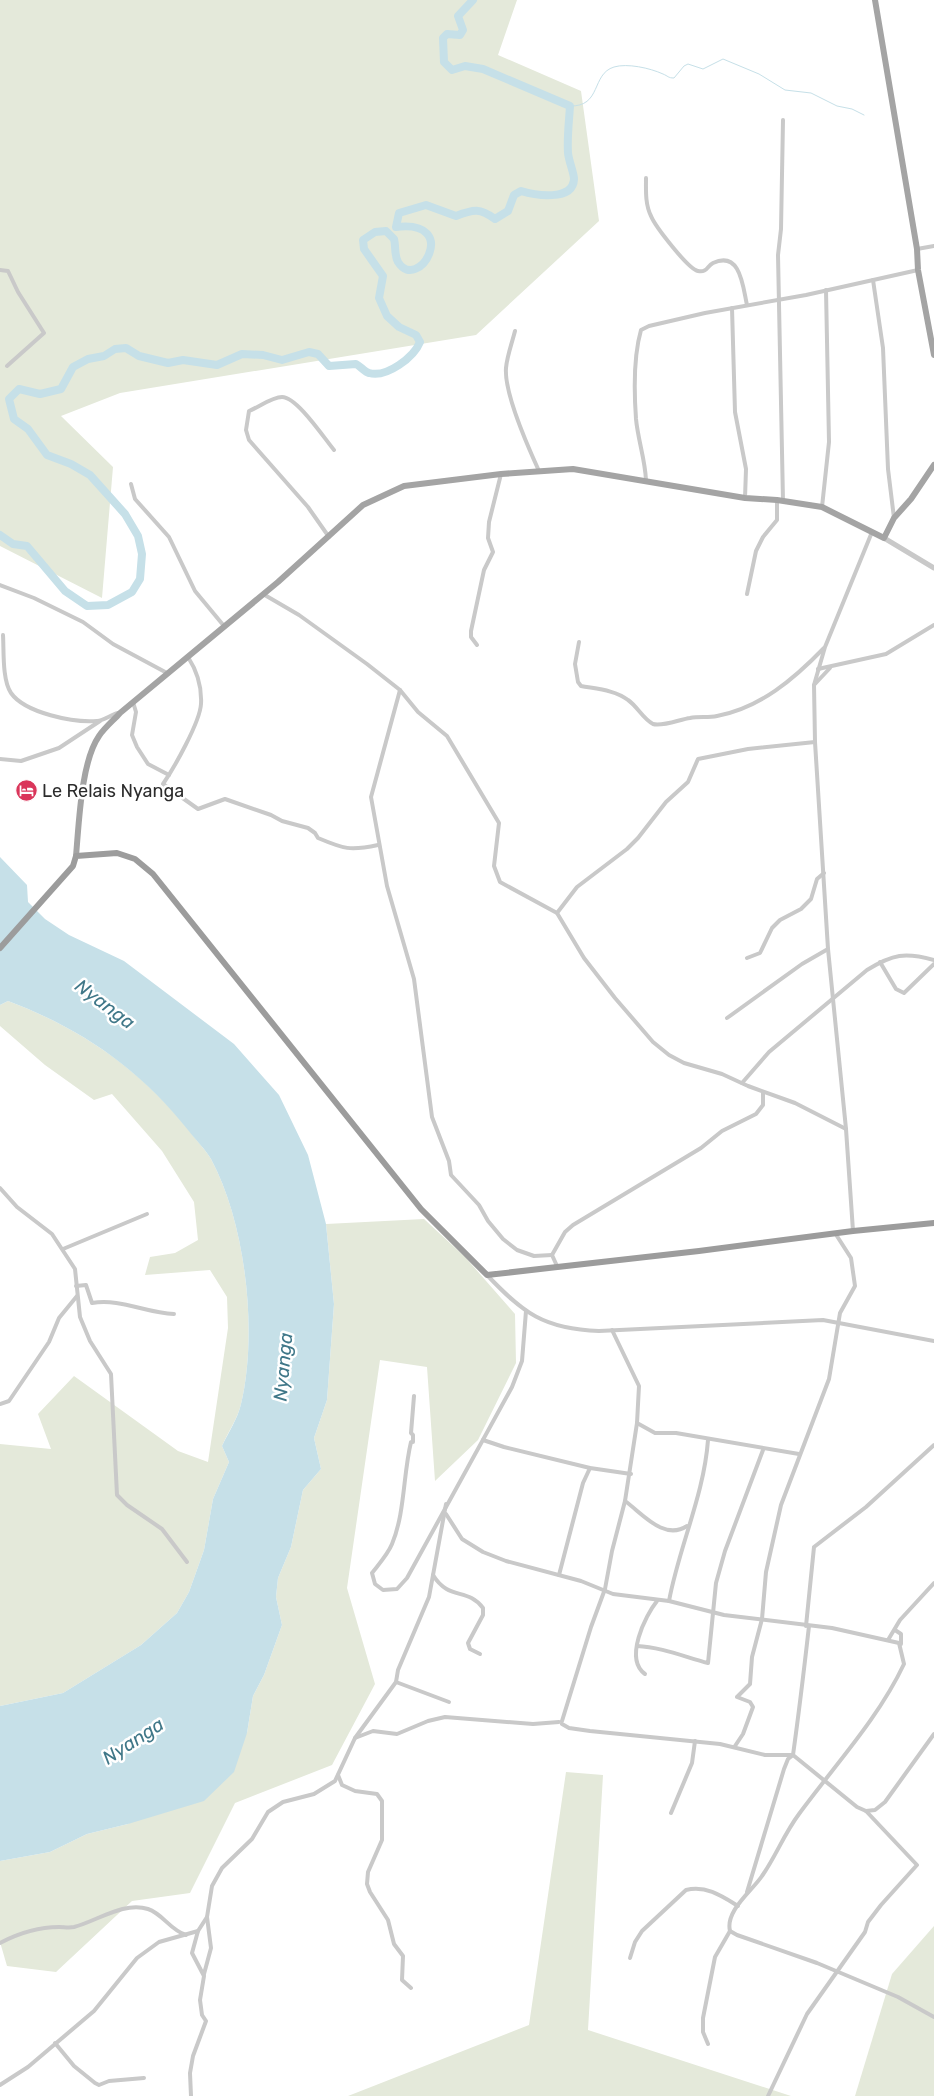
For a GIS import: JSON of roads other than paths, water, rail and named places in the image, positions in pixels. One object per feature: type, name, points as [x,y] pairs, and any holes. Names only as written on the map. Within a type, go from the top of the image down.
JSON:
[{"type":"highway","points":[[0,948],[44,901],[73,866],[76,856],[117,853],[134,859],[154,874],[421,1209],[487,1275],[699,1251],[835,1233],[934,1223]]},
{"type":"main road","points":[[875,0],[917,249],[918,270],[934,355]]},
{"type":"main road","points":[[76,856],[79,816],[90,756],[99,736],[120,713],[263,594],[363,505],[393,490],[426,482],[573,469],[745,498],[780,500],[822,507],[884,538],[894,518],[911,499],[934,465]]},
{"type":"street","points":[[747,594],[756,551],[763,537],[777,520],[780,500],[780,301],[778,255],[781,229],[784,120]]},
{"type":"street","points":[[646,178],[647,202],[650,216],[685,262],[695,270],[700,271],[708,269],[714,262],[728,261],[735,265],[738,268],[747,305]]},
{"type":"street","points":[[917,249],[934,246]]},
{"type":"street","points":[[0,270],[8,271],[18,292],[44,332],[6,366]]},
{"type":"street","points":[[646,480],[646,466],[636,419],[636,347],[640,330],[673,320],[747,305],[780,301],[918,270]]},
{"type":"street","points":[[873,280],[883,348],[888,469],[894,518]]},
{"type":"street","points":[[822,507],[829,442],[826,290]]},
{"type":"street","points":[[732,308],[735,412],[746,469],[745,498]]},
{"type":"street","points":[[515,331],[506,369],[508,385],[525,442],[539,471]]},
{"type":"street","points":[[329,537],[308,507],[249,440],[246,430],[250,411],[279,397],[288,398],[297,404],[334,450]]},
{"type":"street","points":[[478,645],[473,640],[471,631],[484,570],[493,552],[488,538],[488,522],[501,474]]},
{"type":"street","points":[[131,484],[135,499],[169,536],[195,591],[224,626]]},
{"type":"street","points":[[853,1231],[846,1129],[828,949],[814,742],[814,685],[825,647],[872,532]]},
{"type":"street","points":[[884,538],[934,568]]},
{"type":"street","points":[[0,585],[34,598],[83,622],[113,644],[167,673]]},
{"type":"street","points":[[263,594],[299,615],[367,664],[400,690],[418,712],[447,736],[499,823],[494,866],[500,882],[556,913],[584,958],[615,998],[663,1050],[684,1063],[742,1082],[763,1092],[810,1109],[846,1129]]},
{"type":"street","points":[[818,669],[830,668],[886,654],[934,626]]},
{"type":"street","points":[[3,635],[4,668],[10,692],[36,710],[62,719],[100,721]]},
{"type":"street","points":[[579,642],[575,664],[578,682],[582,686],[613,692],[621,696],[629,701],[649,721],[658,725],[694,717],[716,716],[751,706],[799,674],[825,647]]},
{"type":"street","points":[[188,657],[197,670],[201,706],[191,733],[163,784],[198,809],[225,799],[271,815],[282,821],[308,828],[318,838],[343,848],[356,850],[378,845]]},
{"type":"street","points":[[814,685],[830,668]]},
{"type":"street","points":[[400,690],[371,798],[378,845],[387,886],[414,979],[432,1117],[449,1161],[451,1175],[479,1205],[488,1221],[503,1239],[517,1250],[534,1256],[552,1255]]},
{"type":"street","points":[[134,702],[136,712],[132,735],[137,747],[148,764],[169,776]]},
{"type":"street","points":[[0,760],[21,762],[58,748],[100,721],[120,713]]},
{"type":"street","points":[[556,913],[577,887],[627,849],[638,838],[666,802],[688,782],[698,759],[748,748],[814,742]]},
{"type":"street","points":[[747,958],[760,954],[775,924],[801,909],[811,899],[817,879],[824,873]]},
{"type":"street","points":[[726,1018],[802,964],[828,949]]},
{"type":"street","points":[[742,1082],[765,1055],[880,962],[902,954],[934,960]]},
{"type":"street","points":[[880,962],[896,989],[904,993],[934,964]]},
{"type":"street","points":[[552,1255],[564,1232],[593,1211],[701,1148],[722,1131],[760,1111],[763,1105],[763,1092]]},
{"type":"street","points":[[0,1188],[17,1207],[52,1234],[63,1248],[75,1269],[80,1316],[90,1341],[110,1374],[117,1495],[127,1505],[162,1529],[187,1562]]},
{"type":"street","points":[[63,1248],[147,1214]]},
{"type":"street","points":[[735,1746],[743,1734],[753,1707],[750,1702],[737,1697],[750,1684],[752,1657],[762,1619],[766,1572],[781,1505],[829,1379],[837,1342],[840,1313],[855,1286],[851,1258],[835,1233]]},
{"type":"street","points":[[552,1255],[557,1266]]},
{"type":"street","points":[[487,1275],[515,1304],[552,1324],[566,1328],[612,1330],[798,1321],[838,1322],[934,1341]]},
{"type":"street","points":[[76,1286],[86,1286],[92,1302],[107,1300],[146,1311],[174,1314]]},
{"type":"street","points":[[0,1404],[9,1401],[49,1342],[59,1318],[77,1296]]},
{"type":"street","points":[[414,1396],[411,1433],[413,1435],[413,1442],[411,1442],[406,1464],[397,1529],[391,1546],[372,1573],[373,1580],[383,1590],[392,1590],[401,1585],[519,1373],[524,1351],[526,1311]]},
{"type":"street","points":[[561,1722],[605,1589],[612,1550],[625,1502],[637,1423],[639,1386],[612,1330]]},
{"type":"street","points":[[637,1423],[655,1433],[676,1434],[763,1450],[799,1454]]},
{"type":"street","points":[[483,1440],[498,1446],[590,1468],[630,1474]]},
{"type":"street","points":[[669,1601],[677,1560],[702,1482],[708,1440]]},
{"type":"street","points":[[746,1894],[784,1769],[788,1759],[793,1755],[799,1696],[804,1686],[814,1547],[866,1507],[934,1445]]},
{"type":"street","points":[[637,1646],[650,1646],[658,1651],[708,1663],[716,1583],[724,1551],[763,1450]]},
{"type":"street","points":[[559,1575],[583,1483],[590,1468]]},
{"type":"street","points":[[625,1502],[652,1523],[665,1530],[674,1532],[688,1526]]},
{"type":"street","points":[[204,1976],[192,1953],[198,1931],[206,1916],[215,1878],[242,1847],[252,1839],[268,1812],[283,1802],[309,1796],[335,1781],[355,1738],[396,1682],[398,1670],[429,1597],[432,1573],[446,1514],[446,1504]]},
{"type":"street","points":[[446,1514],[462,1539],[472,1546],[506,1561],[605,1589],[613,1594],[669,1601],[724,1615],[832,1628],[888,1640],[901,1645]]},
{"type":"street","points":[[432,1573],[438,1583],[448,1592],[461,1593],[484,1608],[483,1615],[468,1642],[470,1649],[480,1654]]},
{"type":"street","points":[[888,1640],[900,1620],[934,1583]]},
{"type":"street","points":[[645,1674],[638,1665],[637,1646],[646,1615],[658,1601]]},
{"type":"street","points":[[712,1622],[724,1615]]},
{"type":"street","points":[[708,2044],[703,2032],[703,2018],[715,1957],[730,1931],[730,1920],[746,1894],[760,1879],[774,1858],[781,1840],[878,1710],[893,1685],[904,1664],[901,1634],[895,1630]]},
{"type":"street","points":[[396,1682],[449,1702]]},
{"type":"street","points":[[355,1738],[373,1731],[397,1734],[428,1721],[445,1717],[533,1724],[561,1722],[569,1728],[583,1730],[735,1746],[765,1755],[793,1755],[857,1807],[866,1811],[917,1865],[868,1922],[865,1932],[806,2014],[768,2096]]},
{"type":"street","points":[[866,1811],[875,1810],[885,1802],[934,1734]]},
{"type":"street","points":[[671,1813],[692,1763],[695,1742]]},
{"type":"street","points":[[338,1775],[342,1785],[355,1791],[377,1794],[382,1801],[382,1840],[369,1868],[368,1884],[370,1892],[388,1920],[394,1944],[402,1956],[402,1980],[411,1988]]},
{"type":"street","points":[[630,1958],[635,1942],[642,1931],[686,1890],[713,1891],[738,1906]]},
{"type":"street","points":[[0,1942],[18,1933],[60,1927],[71,1928],[103,1915],[140,1908],[153,1911],[173,1929],[188,1935]]},
{"type":"street","points":[[191,2096],[190,2073],[193,2056],[206,2025],[200,2000],[211,1948],[206,1916]]},
{"type":"street","points":[[0,2085],[28,2068],[94,2011],[137,1958],[159,1942],[198,1931]]},
{"type":"street","points":[[730,1931],[898,1996],[934,2017]]},
{"type":"street","points":[[55,2043],[81,2073],[99,2085],[109,2081],[144,2078]]},
{"type":"water","name":"Nyanga","points":[[0,857],[27,885],[28,902],[45,919],[69,935],[124,961],[234,1044],[279,1095],[308,1155],[326,1224],[334,1304],[327,1400],[314,1438],[321,1469],[303,1490],[291,1547],[278,1578],[276,1597],[282,1625],[264,1675],[253,1696],[247,1733],[234,1772],[204,1801],[128,1824],[87,1834],[50,1852],[0,1861],[0,1706],[63,1693],[141,1645],[177,1613],[189,1592],[204,1550],[213,1499],[229,1462],[222,1446],[241,1404],[246,1376],[248,1312],[246,1279],[233,1215],[223,1185],[206,1152],[150,1088],[107,1053],[60,1024],[34,1012],[8,1001],[0,1005]]},
{"type":"waterway","points":[[0,535],[13,544],[27,546],[65,591],[87,606],[108,605],[132,592],[140,579],[142,554],[138,536],[125,514],[90,475],[71,464],[47,455],[28,429],[14,419],[9,399],[19,389],[40,394],[61,389],[73,367],[88,359],[104,356],[115,349],[126,348],[139,356],[168,363],[183,360],[217,365],[242,354],[263,355],[282,360],[309,352],[318,354],[329,366],[356,364],[369,373],[384,372],[406,360],[420,342],[416,335],[399,327],[387,316],[379,298],[383,276],[364,249],[363,240],[375,232],[386,231],[394,239],[398,262],[406,269],[415,269],[424,263],[431,243],[427,234],[416,228],[396,227],[399,213],[426,205],[456,216],[468,212],[481,211],[495,219],[508,211],[514,195],[521,191],[552,195],[567,191],[572,186],[574,177],[568,147],[570,106],[483,69],[465,66],[452,70],[444,62],[443,38],[447,34],[460,35],[463,30],[458,16],[473,0]]},
{"type":"waterway","points":[[570,106],[580,105],[587,101],[592,96],[602,76],[614,67],[638,67],[674,78],[688,64],[703,69],[723,59],[759,74],[785,90],[811,93],[837,106],[852,109],[864,115]]},
{"type":"place","name":"Le Relais Nyanga","points":[[26,791]]}]
